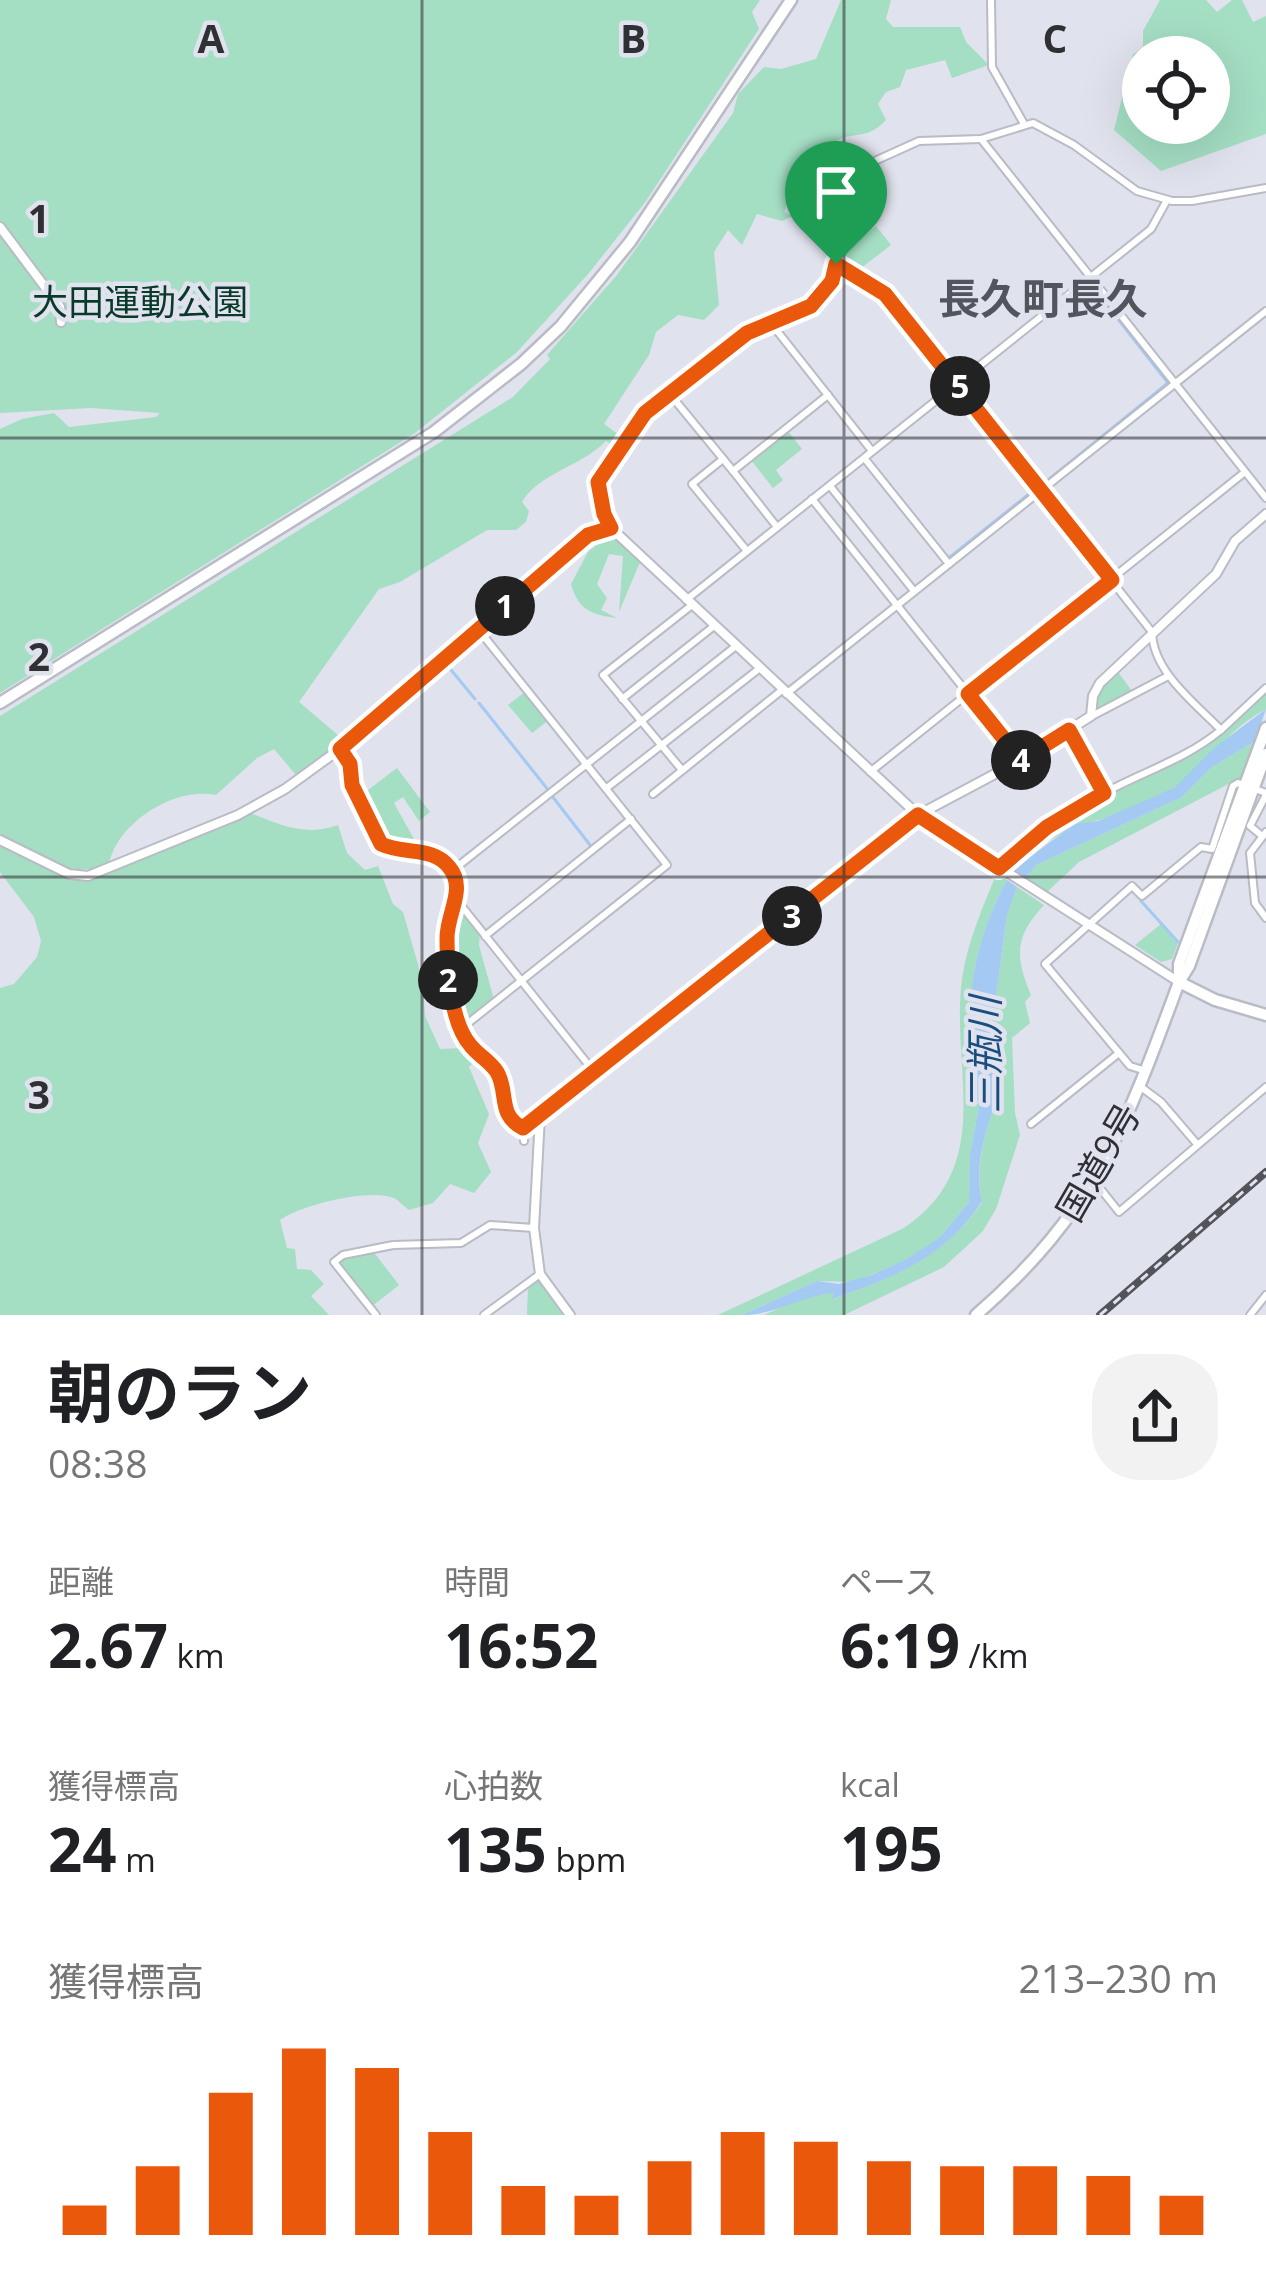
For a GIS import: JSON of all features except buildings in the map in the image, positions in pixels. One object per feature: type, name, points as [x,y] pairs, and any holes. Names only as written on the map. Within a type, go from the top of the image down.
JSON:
[{"type":"highway","points":[[0,703],[434,432],[521,364],[573,313],[630,242],[791,0]]},
{"type":"highway","name":"国道9号","points":[[1258,790],[1253,763],[1266,728]]},
{"type":"highway","name":"国道9号","points":[[976,1315],[1060,1232],[1095,1182],[1141,1086],[1179,982],[1179,964],[1228,845],[1258,790],[1266,754]]},
{"type":"highway","points":[[1179,982],[1215,1000],[1266,1015]]},
{"type":"main road","points":[[0,227],[60,307],[61,322]]},
{"type":"main road","points":[[918,815],[1091,716],[1100,682],[1216,574],[1235,541],[1266,514]]},
{"type":"main road","points":[[0,840],[69,874],[88,876],[250,809],[340,749],[588,535],[611,528],[918,815],[1179,982]]},
{"type":"main road","points":[[540,1116],[530,1228],[540,1274],[570,1315]]},
{"type":"street","points":[[991,0],[992,67],[1024,124]]},
{"type":"street","points":[[611,528],[598,482],[645,413],[747,333],[820,298],[832,281],[836,264],[826,220],[838,194],[885,154],[931,140],[981,139],[1033,123],[1137,191],[1167,200],[1192,201],[1266,188]]},
{"type":"street","points":[[981,139],[1266,498]]},
{"type":"street","points":[[682,770],[603,675],[747,551],[1151,230],[1167,200]]},
{"type":"street","points":[[836,264],[885,294],[1152,632],[1168,676],[1221,730]]},
{"type":"street","points":[[652,794],[1266,311]]},
{"type":"street","points":[[770,322],[872,452]]},
{"type":"street","points":[[669,394],[777,527]]},
{"type":"street","points":[[733,471],[828,395]]},
{"type":"street","points":[[864,458],[949,564]]},
{"type":"street","points":[[723,459],[692,484],[747,551]]},
{"type":"street","points":[[871,772],[1245,472]]},
{"type":"street","points":[[830,485],[914,591]]},
{"type":"street","points":[[812,499],[1021,760]]},
{"type":"street","points":[[622,699],[714,626]]},
{"type":"street","points":[[462,1028],[667,865],[478,629]]},
{"type":"street","points":[[453,870],[736,646]]},
{"type":"street","points":[[608,787],[760,668]]},
{"type":"street","points":[[1091,716],[1168,676]]},
{"type":"street","points":[[1001,869],[1047,827],[1104,793],[1186,755],[1266,688]]},
{"type":"street","points":[[1069,730],[1104,793]]},
{"type":"street","points":[[340,749],[381,844],[408,854],[435,855],[453,870],[458,887],[447,921],[447,974],[469,1045],[500,1076],[505,1109],[512,1122],[523,1128]]},
{"type":"street","points":[[1146,1071],[1130,1066],[1045,964],[1132,886],[1142,896],[1201,847],[1212,849],[1238,782],[1258,790],[1250,826],[1263,834],[1250,853],[1256,903],[1266,918]]},
{"type":"street","points":[[523,1128],[918,815]]},
{"type":"street","points":[[485,936],[631,819]]},
{"type":"street","points":[[1228,845],[1250,853]]},
{"type":"street","points":[[456,899],[595,1072]]},
{"type":"street","points":[[1031,1124],[1119,1053]]},
{"type":"street","points":[[1141,1086],[1197,1144]]},
{"type":"street","points":[[1095,1182],[1119,1211],[1266,1087]]},
{"type":"street","points":[[523,1128],[524,1141]]},
{"type":"street","points":[[376,1315],[334,1262],[343,1255],[393,1245],[461,1243],[490,1225],[530,1228]]},
{"type":"street","points":[[484,1315],[540,1274]]},
{"type":"street","points":[[1250,1315],[1266,1294]]},
{"type":"green space","name":"大田運動公園","points":[[0,0],[760,0],[752,12],[759,29],[646,201],[517,352],[415,433],[0,693],[0,429],[54,413],[69,427],[160,413],[91,408],[0,413]]},
{"type":"green space","points":[[841,0],[891,0],[886,19],[893,27],[960,27],[966,42],[989,65],[952,78],[945,60],[906,70],[900,87],[886,92],[878,104],[886,120],[867,133],[836,142],[821,163],[813,161],[792,183],[795,187],[784,212],[793,216],[782,221],[757,214],[742,245],[728,230],[714,252],[719,305],[704,320],[678,315],[656,332],[649,355],[604,424],[626,440],[619,449],[606,441],[539,484],[522,502],[529,511],[526,522],[516,530],[487,530],[400,582],[379,589],[299,702],[345,741],[296,775],[274,749],[216,795],[166,802],[123,835],[109,865],[65,867],[0,835],[0,716],[513,397],[617,275],[733,113],[738,94],[764,67],[781,69],[816,59]]},
{"type":"green space","points":[[1160,0],[1206,0],[1217,12],[1232,0],[1242,0],[1253,22],[1266,16],[1266,134],[1161,171],[1130,144],[1230,144],[1230,36],[1143,36]]},
{"type":"green space","points":[[1122,98],[1122,137],[1114,130]]},
{"type":"green space","points":[[876,226],[891,245],[856,272],[838,257]]},
{"type":"green space","points":[[788,431],[802,449],[776,470],[783,480],[773,488],[751,460]]},
{"type":"green space","points":[[611,533],[640,562],[619,612],[623,556],[609,554],[597,584],[607,598],[601,610],[617,618],[587,610],[571,584],[588,552]]},
{"type":"green space","points":[[1118,672],[1132,691],[1095,711],[1099,689]]},
{"type":"green space","points":[[525,692],[549,720],[532,733],[508,705]]},
{"type":"green space","points":[[1266,692],[1266,709],[1165,794],[1063,833],[1012,870],[1006,866],[1042,831],[1067,816],[1205,747]]},
{"type":"green space","points":[[1255,741],[1240,778],[1079,862],[1046,893],[1025,879],[1036,865],[1182,797],[1212,767]]},
{"type":"green space","points":[[397,768],[430,812],[419,821],[403,797],[394,803],[420,850],[380,840],[359,797]]},
{"type":"green space","points":[[250,813],[304,830],[338,825],[347,853],[365,870],[378,866],[393,904],[403,912],[423,982],[425,1016],[440,1049],[465,1048],[479,1057],[469,1067],[489,1114],[478,1143],[491,1172],[474,1193],[450,1184],[433,1203],[409,1210],[394,1198],[369,1195],[319,1204],[280,1220],[287,1248],[295,1249],[297,1269],[311,1270],[324,1284],[311,1296],[329,1315],[0,1315],[0,988],[14,984],[37,957],[41,941],[34,917],[0,872],[0,844],[60,874],[84,880]]},
{"type":"green space","points":[[997,873],[1007,880],[984,934],[973,986],[971,1067],[973,1097],[979,1106],[970,1154],[969,1202],[940,1237],[908,1259],[854,1282],[817,1281],[742,1315],[718,1315],[904,1228],[933,1203],[951,1175],[963,1114],[962,979]]},
{"type":"green space","points":[[1017,887],[1044,905],[1027,927],[1020,948],[1031,995],[1025,1002],[1030,1023],[1012,1038],[1020,1135],[996,1209],[983,1231],[944,1267],[844,1315],[764,1315],[810,1294],[834,1292],[833,1299],[916,1263],[952,1237],[982,1202],[984,1143],[1003,1088],[993,1032],[995,1003],[1007,915]]},
{"type":"green space","points":[[458,905],[480,933],[494,1000],[463,1023],[449,949]]},
{"type":"green space","points":[[1161,924],[1178,943],[1172,959],[1161,962],[1135,945]]},
{"type":"green space","points":[[372,1250],[399,1285],[371,1307],[337,1261]]},
{"type":"green space","points":[[540,1281],[563,1315],[527,1315],[528,1285]]},
{"type":"water","points":[[1266,709],[1255,741],[1212,767],[1182,797],[1036,865],[1025,879],[1012,870],[1075,824],[1098,821],[1174,788],[1214,748]]},
{"type":"water","name":"三瓶川","points":[[1007,880],[1017,887],[1007,915],[993,1032],[1003,1088],[984,1143],[979,1173],[982,1201],[953,1237],[896,1274],[832,1299],[834,1293],[742,1315],[817,1281],[839,1284],[907,1259],[940,1237],[969,1202],[970,1154],[979,1106],[972,1079],[972,990],[987,924]]},
{"type":"waterway","points":[[981,144],[1016,188]]},
{"type":"waterway","points":[[1019,192],[1086,277]]},
{"type":"waterway","points":[[1042,485],[1168,383],[1089,282]]},
{"type":"waterway","points":[[950,557],[1034,490]]},
{"type":"waterway","points":[[447,665],[475,699]]},
{"type":"waterway","points":[[479,703],[549,791]]},
{"type":"waterway","points":[[552,796],[590,845]]},
{"type":"waterway","points":[[1141,901],[1178,942]]},
{"type":"railway","points":[[1100,1315],[1266,1172]]},
{"type":"district","name":"長久町長久","points":[[1043,297]]},
{"type":"route","points":[[836,264],[885,294],[1112,580],[968,694],[1021,760],[1069,730],[1104,793],[1047,827],[999,868],[918,815],[540,1117],[523,1128],[517,1126],[502,1101],[500,1076],[469,1045],[451,991],[447,921],[458,887],[453,870],[435,855],[408,854],[381,844],[340,749],[588,535],[611,528],[598,482],[645,413],[747,333],[811,306],[832,281],[836,264]]}]
